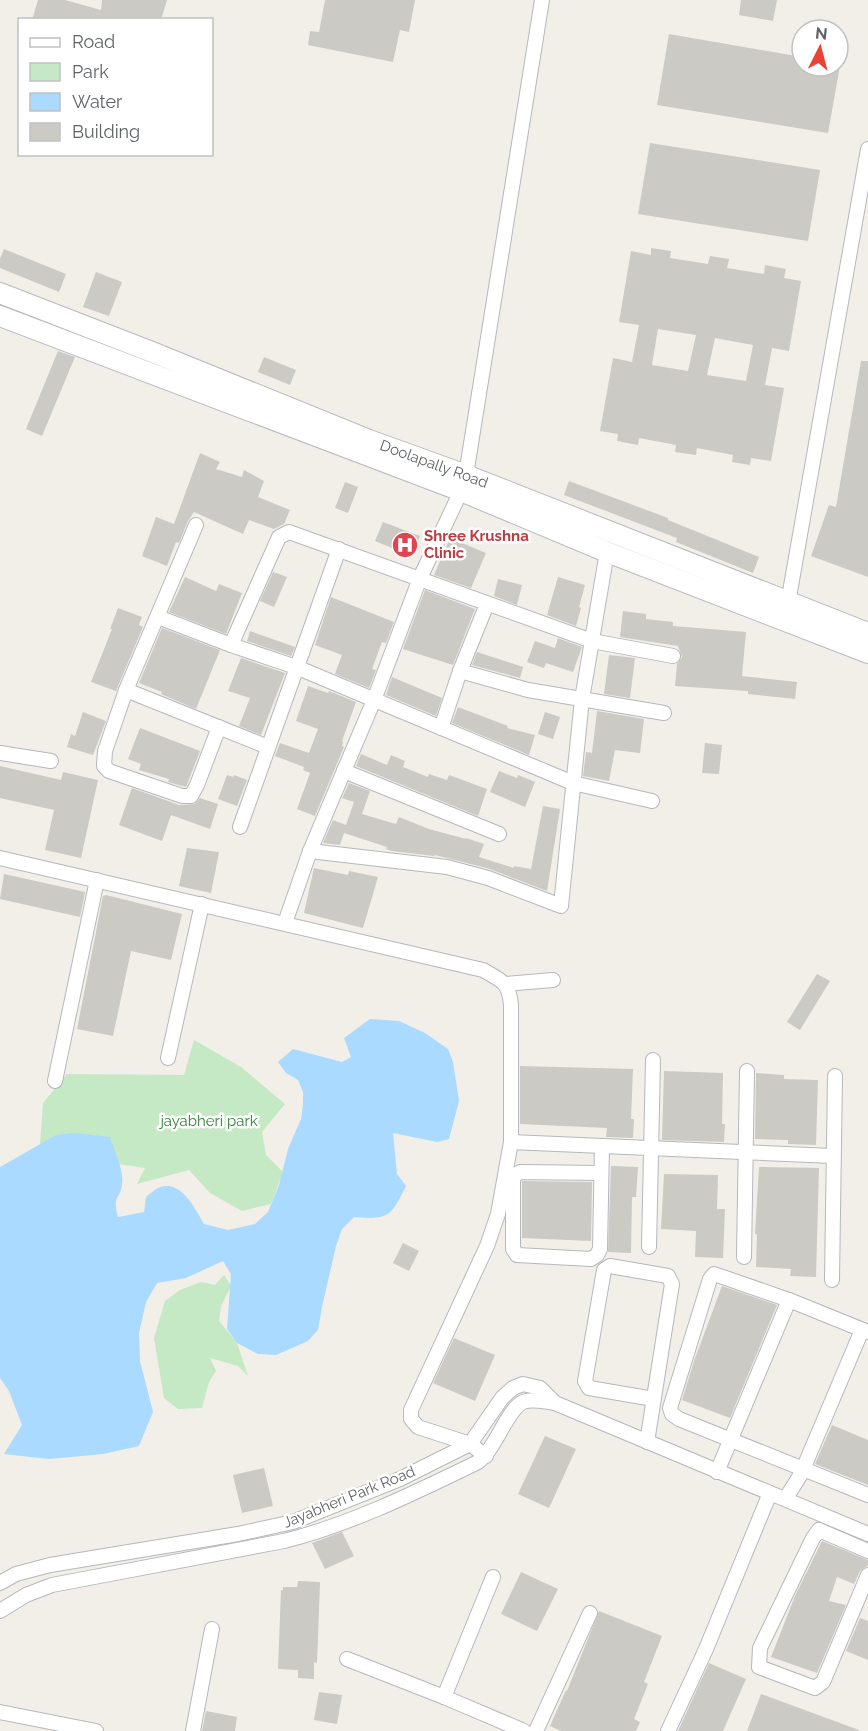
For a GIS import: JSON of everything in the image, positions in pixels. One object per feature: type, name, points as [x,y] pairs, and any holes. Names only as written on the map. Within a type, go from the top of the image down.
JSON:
[{"type":"main road","name":"Doolapally Road","points":[[0,293],[369,440],[608,552],[868,653]]},
{"type":"main road","name":"Doolapally Road","points":[[0,316],[464,483],[868,633]]},
{"type":"street","points":[[285,923],[310,851],[374,700],[420,578],[464,483],[542,0]]},
{"type":"street","points":[[788,603],[867,168],[868,149]]},
{"type":"street","points":[[196,525],[126,690],[105,751],[104,766],[109,771],[182,796],[191,796],[198,785],[219,728]]},
{"type":"street","points":[[231,645],[281,534],[289,532],[592,640],[673,656]]},
{"type":"street","points":[[240,827],[339,549]]},
{"type":"street","points":[[310,851],[447,867],[489,878],[561,906],[582,699],[608,552]]},
{"type":"street","points":[[441,728],[460,671],[487,604]]},
{"type":"street","points":[[158,617],[296,667],[573,783],[652,801]]},
{"type":"street","points":[[460,671],[528,690],[664,713]]},
{"type":"street","points":[[126,690],[268,747]]},
{"type":"street","points":[[0,753],[51,761]]},
{"type":"street","points":[[344,771],[499,834]]},
{"type":"street","points":[[0,859],[202,903],[483,970],[506,984],[510,991],[511,1005],[511,1142],[507,1198],[513,1248],[517,1255],[591,1259],[597,1255],[600,1249],[602,1146]]},
{"type":"street","points":[[55,1081],[97,880]]},
{"type":"street","points":[[168,1058],[202,903]]},
{"type":"street","points":[[506,984],[553,980]]},
{"type":"street","points":[[650,1247],[653,1060]]},
{"type":"street","points":[[744,1257],[747,1071]]},
{"type":"street","points":[[832,1280],[835,1076]]},
{"type":"street","points":[[511,1142],[833,1156]]},
{"type":"street","points":[[486,1456],[470,1444],[418,1426],[411,1419],[411,1410],[487,1246],[515,1175],[520,1172],[602,1173]]},
{"type":"street","points":[[647,1442],[654,1399],[672,1284],[668,1276],[610,1266],[604,1270],[585,1381],[589,1388],[654,1399]]},
{"type":"street","points":[[786,1498],[801,1474],[802,1467],[865,1331],[789,1300],[714,1274],[710,1279],[670,1408],[672,1414],[679,1419],[802,1467],[868,1495]]},
{"type":"street","points":[[717,1472],[789,1300]]},
{"type":"street","name":"Jayabheri Park Road","points":[[0,1583],[16,1574],[50,1564],[238,1534],[293,1522],[400,1479],[470,1444],[502,1398],[513,1388],[523,1384],[540,1388],[555,1403]]},
{"type":"street","name":"Jayabheri Park Road","points":[[0,1611],[26,1595],[52,1585],[299,1538],[396,1501],[486,1456],[514,1410],[521,1402],[529,1401],[555,1403],[717,1472],[866,1528]]},
{"type":"street","points":[[668,1731],[706,1649],[770,1493]]},
{"type":"street","points":[[868,1551],[819,1530],[760,1648],[759,1667],[815,1688],[823,1682],[868,1575]]},
{"type":"street","points":[[444,1697],[493,1577]]},
{"type":"street","points":[[536,1731],[590,1613]]},
{"type":"street","points":[[193,1731],[212,1629]]},
{"type":"street","points":[[347,1659],[524,1731]]},
{"type":"street","points":[[0,1712],[96,1731]]},
{"type":"green space","name":"jayabheri park","points":[[194,1040],[241,1067],[285,1104],[262,1132],[266,1155],[283,1172],[271,1204],[242,1211],[210,1193],[189,1170],[137,1184],[145,1168],[118,1164],[111,1141],[40,1144],[43,1103],[67,1074],[184,1075]]},
{"type":"green space","points":[[224,1275],[231,1286],[221,1306],[219,1321],[237,1343],[248,1376],[238,1366],[210,1358],[216,1371],[209,1382],[202,1408],[178,1409],[164,1398],[154,1338],[165,1301],[180,1290],[201,1282],[215,1285]]},
{"type":"water","points":[[370,1019],[399,1021],[425,1033],[448,1049],[453,1062],[459,1101],[449,1139],[437,1142],[393,1133],[397,1174],[406,1186],[392,1210],[387,1214],[374,1218],[354,1217],[342,1229],[336,1246],[318,1330],[308,1341],[276,1355],[258,1354],[237,1343],[227,1329],[231,1274],[223,1261],[186,1278],[157,1283],[146,1302],[139,1333],[140,1361],[153,1412],[139,1446],[103,1454],[49,1459],[4,1454],[22,1425],[9,1391],[0,1378],[0,1167],[56,1135],[75,1133],[110,1137],[122,1178],[121,1189],[116,1201],[118,1217],[144,1212],[146,1197],[158,1188],[166,1186],[174,1187],[192,1203],[204,1224],[228,1230],[255,1224],[268,1212],[279,1185],[288,1149],[301,1119],[303,1105],[303,1092],[298,1080],[286,1073],[278,1062],[293,1049],[342,1062],[351,1057],[344,1038]]},
{"type":"building","points":[[38,0],[65,0],[101,10],[102,0],[167,0],[162,18],[33,18]]},
{"type":"building","points":[[325,0],[415,0],[409,32],[400,30],[393,62],[308,45],[310,31],[319,32]]},
{"type":"building","points":[[741,0],[777,0],[773,21],[739,15]]},
{"type":"building","points":[[669,34],[790,55],[790,78],[838,78],[828,133],[657,105]]},
{"type":"building","points":[[650,143],[820,170],[808,241],[638,214]]},
{"type":"building","points":[[651,248],[671,251],[670,258],[708,264],[710,256],[729,259],[727,268],[764,274],[765,265],[786,269],[784,278],[801,281],[789,351],[772,348],[765,385],[784,388],[771,461],[751,458],[750,465],[732,462],[733,455],[697,448],[696,455],[675,452],[676,445],[639,438],[638,445],[617,441],[618,434],[600,431],[613,358],[632,362],[639,325],[619,322],[631,251],[651,255]],"holes":[[[658,329],[696,335],[688,371],[652,365]],[[715,338],[753,345],[746,381],[707,375]]]},
{"type":"building","points":[[4,249],[66,274],[59,292],[0,268],[0,259]]},
{"type":"building","points":[[96,272],[122,282],[109,316],[83,307]]},
{"type":"building","points":[[58,351],[75,357],[42,436],[26,429]]},
{"type":"building","points":[[264,357],[296,370],[290,385],[258,372]]},
{"type":"building","points":[[861,361],[868,361],[868,577],[811,556],[829,505],[836,507]]},
{"type":"building","points":[[200,453],[220,462],[216,469],[242,477],[244,470],[264,481],[258,497],[290,510],[284,524],[274,529],[249,520],[243,534],[194,512],[179,543],[176,542],[167,566],[142,556],[156,517],[174,524]]},
{"type":"building","points":[[569,481],[668,518],[668,520],[759,557],[753,573],[676,542],[677,538],[564,495]]},
{"type":"building","points":[[345,482],[358,487],[348,513],[335,508]]},
{"type":"building","points":[[383,522],[420,536],[412,556],[375,541]]},
{"type":"building","points":[[450,538],[486,553],[471,588],[434,575]]},
{"type":"building","points":[[273,572],[287,577],[274,607],[260,601]]},
{"type":"building","points":[[185,577],[216,591],[219,584],[242,593],[226,634],[169,612]]},
{"type":"building","points":[[558,577],[585,585],[576,626],[547,615]]},
{"type":"building","points":[[498,579],[522,585],[517,605],[494,596]]},
{"type":"building","points":[[425,590],[475,609],[453,665],[403,649]]},
{"type":"building","points":[[331,597],[394,622],[386,643],[382,642],[372,669],[376,670],[369,688],[335,674],[342,655],[315,645]]},
{"type":"building","points":[[118,608],[142,617],[139,625],[143,627],[116,691],[91,682]]},
{"type":"building","points":[[623,611],[646,614],[646,619],[673,622],[673,626],[746,632],[742,676],[797,682],[795,699],[748,694],[748,691],[675,686],[677,664],[682,657],[678,646],[620,637]]},
{"type":"building","points":[[162,628],[220,650],[196,709],[139,683]]},
{"type":"building","points":[[250,631],[295,647],[291,656],[247,641]]},
{"type":"building","points":[[558,638],[582,647],[573,672],[546,663],[544,668],[527,662],[535,641],[555,648]]},
{"type":"building","points":[[477,652],[523,667],[520,678],[472,665]]},
{"type":"building","points":[[609,655],[635,658],[630,698],[604,694]]},
{"type":"building","points":[[241,658],[285,673],[261,735],[239,726],[250,698],[228,691]]},
{"type":"building","points":[[392,677],[442,698],[436,716],[386,695]]},
{"type":"building","points":[[308,686],[328,693],[329,691],[356,702],[342,741],[344,747],[315,816],[297,809],[310,773],[303,770],[304,767],[275,756],[280,743],[309,753],[318,729],[296,721]]},
{"type":"building","points":[[458,707],[508,726],[507,728],[535,735],[529,755],[452,723]]},
{"type":"building","points":[[597,711],[644,719],[640,753],[615,750],[609,781],[583,776],[586,752],[592,753]]},
{"type":"building","points":[[83,712],[106,721],[93,755],[67,747],[71,734],[75,736]]},
{"type":"building","points":[[545,712],[560,717],[553,739],[538,734]]},
{"type":"building","points":[[140,728],[200,751],[186,787],[139,770],[141,764],[128,759]]},
{"type":"building","points":[[705,743],[722,745],[719,774],[702,773]]},
{"type":"building","points":[[361,754],[387,765],[391,755],[405,761],[403,767],[428,777],[429,774],[447,780],[449,775],[487,789],[478,816],[356,766]]},
{"type":"building","points":[[0,766],[61,780],[63,772],[98,780],[81,858],[45,850],[54,810],[0,798]]},
{"type":"building","points":[[499,771],[535,782],[525,807],[490,792]]},
{"type":"building","points":[[227,775],[247,780],[237,806],[218,799]]},
{"type":"building","points":[[349,783],[370,791],[362,814],[396,824],[399,817],[429,829],[484,844],[479,857],[514,868],[514,866],[531,869],[543,806],[560,809],[547,891],[490,869],[435,855],[392,851],[386,849],[387,847],[344,833],[340,845],[323,843],[333,820],[346,825],[354,802],[342,798]]},
{"type":"building","points":[[132,788],[179,805],[195,804],[200,798],[218,804],[210,829],[171,815],[162,841],[119,825]]},
{"type":"building","points":[[187,848],[219,852],[211,893],[179,886]]},
{"type":"building","points":[[314,868],[348,875],[349,871],[378,877],[363,928],[304,913]]},
{"type":"building","points":[[4,874],[85,892],[80,917],[0,899]]},
{"type":"building","points":[[103,896],[182,914],[171,960],[131,951],[113,1036],[77,1029]]},
{"type":"building","points":[[817,974],[830,981],[800,1030],[787,1022]]},
{"type":"building","points":[[520,1066],[633,1069],[631,1119],[634,1119],[633,1138],[606,1137],[607,1128],[520,1124]]},
{"type":"building","points":[[664,1071],[723,1073],[724,1142],[662,1140]]},
{"type":"building","points":[[756,1073],[784,1075],[784,1079],[818,1080],[816,1145],[788,1144],[788,1140],[755,1139]]},
{"type":"building","points":[[611,1166],[638,1167],[636,1197],[632,1197],[631,1253],[608,1252]]},
{"type":"building","points":[[759,1167],[819,1168],[816,1277],[790,1276],[791,1269],[756,1267],[757,1234],[755,1234]]},
{"type":"building","points":[[664,1174],[718,1175],[717,1209],[725,1209],[723,1258],[695,1257],[696,1231],[661,1229]]},
{"type":"building","points":[[522,1181],[592,1182],[591,1241],[522,1238]]},
{"type":"building","points":[[403,1243],[419,1251],[409,1271],[393,1263]]},
{"type":"building","points":[[722,1286],[777,1305],[730,1418],[682,1400]]},
{"type":"building","points":[[454,1338],[495,1355],[475,1401],[433,1383]]},
{"type":"building","points":[[832,1425],[868,1440],[868,1485],[815,1464]]},
{"type":"building","points":[[545,1436],[576,1449],[549,1508],[518,1494]]},
{"type":"building","points":[[264,1468],[273,1506],[242,1513],[233,1475]]},
{"type":"building","points":[[342,1532],[354,1556],[325,1569],[312,1543]]},
{"type":"building","points":[[822,1541],[868,1560],[868,1565],[860,1571],[854,1584],[837,1577],[829,1601],[846,1605],[817,1673],[771,1657],[795,1596]]},
{"type":"building","points":[[521,1572],[558,1589],[537,1631],[501,1614]]},
{"type":"building","points":[[298,1581],[320,1582],[317,1663],[314,1662],[314,1679],[298,1678],[298,1670],[278,1669],[281,1590],[283,1587],[297,1587]]},
{"type":"building","points":[[599,1611],[662,1636],[644,1682],[648,1684],[634,1719],[640,1722],[636,1731],[561,1731],[550,1726],[567,1691]]},
{"type":"building","points":[[860,1618],[868,1621],[868,1660],[846,1651]]},
{"type":"building","points":[[709,1663],[746,1679],[723,1731],[678,1731]]},
{"type":"building","points":[[319,1692],[342,1695],[337,1724],[314,1720]]},
{"type":"building","points":[[761,1694],[859,1730],[747,1731]]},
{"type":"building","points":[[206,1711],[237,1717],[235,1731],[202,1731]]},
{"type":"place","name":"Shree Krushna Clinic","points":[[405,545]]}]
